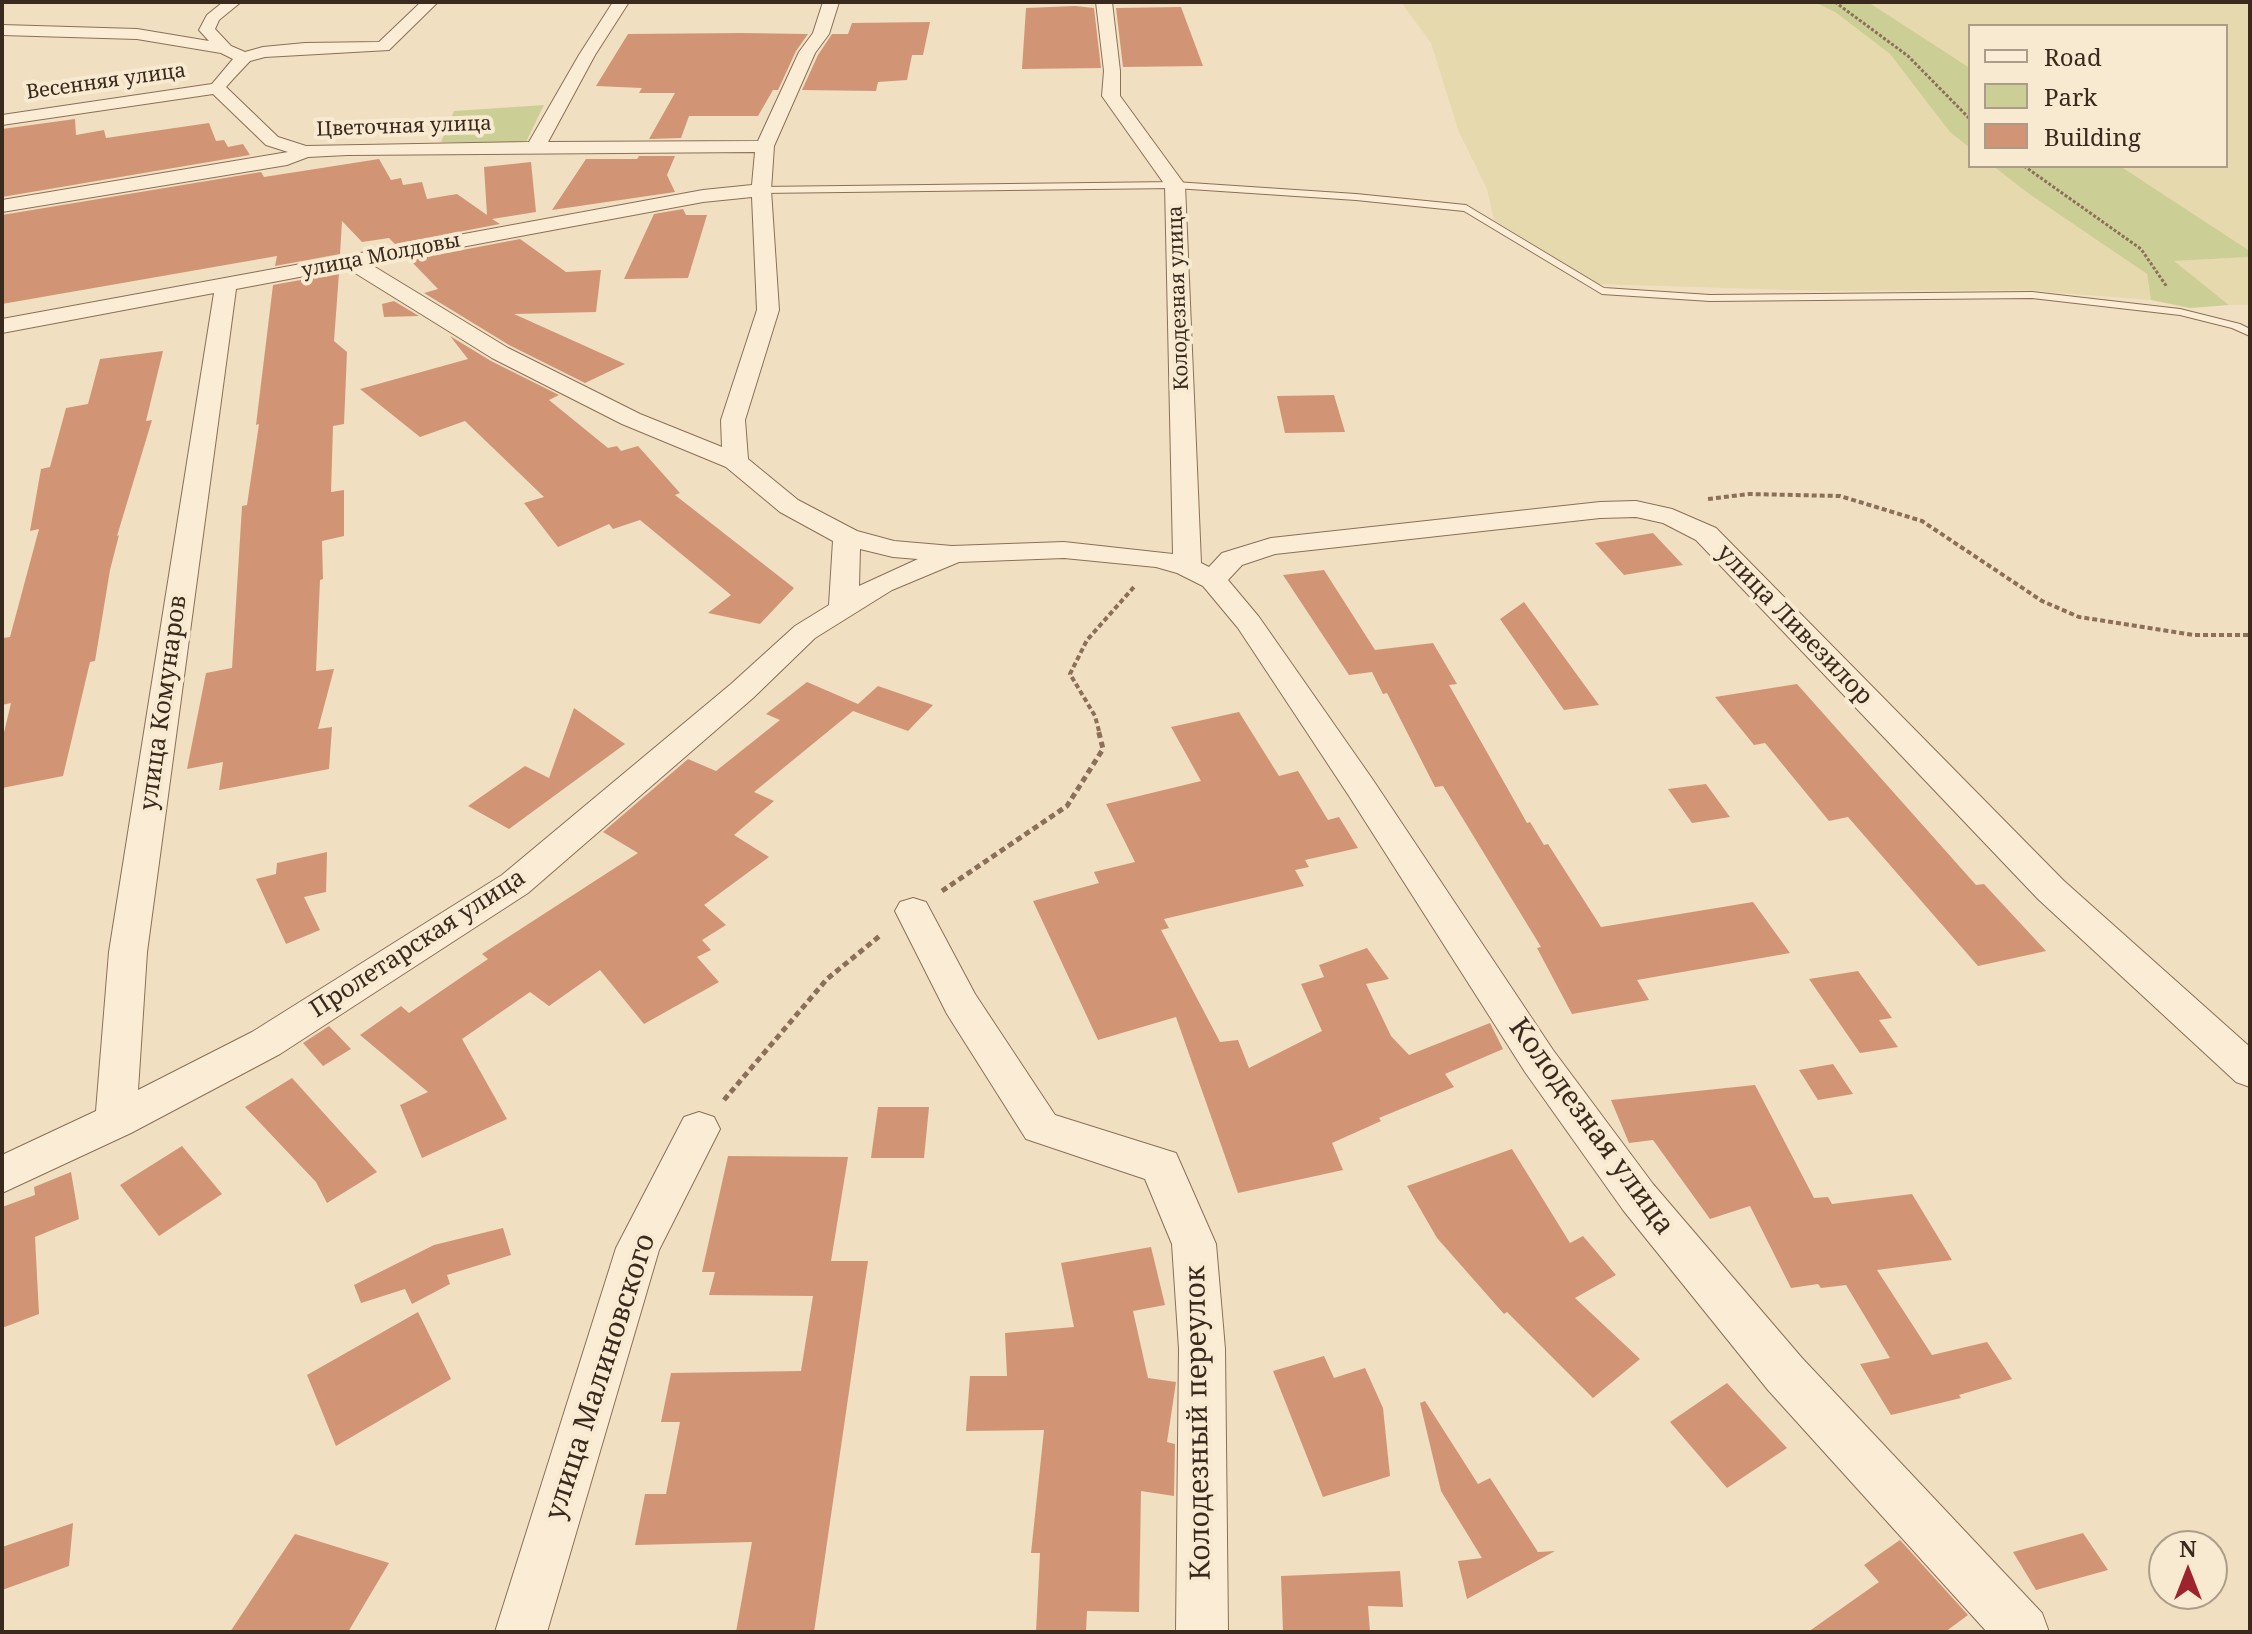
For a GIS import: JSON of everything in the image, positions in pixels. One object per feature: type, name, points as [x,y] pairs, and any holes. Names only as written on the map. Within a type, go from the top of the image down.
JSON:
[{"type":"street","points":[[225,49],[207,30],[212,18],[233,2]]},
{"type":"street","points":[[305,152],[272,141],[217,88],[244,58],[284,49],[383,47],[430,2]]},
{"type":"street","points":[[537,145],[587,55],[621,2]]},
{"type":"street","points":[[735,462],[733,420],[768,310],[761,190],[765,146],[807,52],[821,34],[831,2]]},
{"type":"street","name":"Колодезная улица","points":[[1104,2],[1112,71],[1111,96],[1175,185],[1186,569],[1249,623],[1539,1061],[1638,1197],[1785,1374],[2023,1632]]},
{"type":"street","points":[[2,30],[23,15]]},
{"type":"street","points":[[2,30],[137,34],[225,49],[244,58]]},
{"type":"street","name":"Весенняя улица","points":[[2,120],[217,88]]},
{"type":"street","name":"Цветочная улица","points":[[2,206],[287,159],[305,152],[398,146],[765,146]]},
{"type":"street","name":"улица Молдовы","points":[[2,326],[703,196],[761,190]]},
{"type":"street","name":"Пролетарская улица","points":[[350,261],[500,353],[631,419],[735,462],[789,506],[847,537],[893,549],[955,554],[1064,550],[1186,569]]},
{"type":"street","name":"улица Комунаров","points":[[116,1121],[128,952],[226,286]]},
{"type":"street","name":"улица Ливезилор","points":[[1186,569],[1271,546],[1600,510],[1636,509],[1672,517],[1706,534],[2051,890],[2250,1071]]},
{"type":"street","points":[[843,608],[847,537]]},
{"type":"street","name":"Пролетарская улица","points":[[2,1175],[116,1121],[266,1043],[515,884],[742,691],[805,632],[882,584],[955,554]]},
{"type":"street","name":"Колодезный переулок","points":[[913,911],[961,1004],[1041,1127],[1161,1166],[1194,1244],[1202,1349],[1202,1632]]},
{"type":"street","name":"улица Малиновского","points":[[521,1632],[638,1248],[699,1129]]},
{"type":"lane","points":[[761,190],[1175,185],[1466,208],[1602,291],[1710,298],[2032,295],[2155,308],[2236,326],[2250,333]]},
{"type":"path","points":[[1835,2],[1908,56],[1968,117]]},
{"type":"path","points":[[2027,168],[2141,249],[2168,289],[2155,308]]},
{"type":"path","points":[[1707,499],[1749,494],[1840,496],[1922,521],[2042,601],[2079,617],[2194,635],[2250,635]]},
{"type":"path","points":[[699,1129],[827,979],[913,911],[1067,806],[1103,749],[1095,716],[1070,674],[1087,640],[1186,569]]},
{"type":"shaded area","points":[[1401,2],[1814,2],[1835,12],[1890,54],[1950,131],[1968,146],[1968,168],[1996,168],[2147,274],[2151,300],[2024,290],[1823,291],[1598,284],[1494,220],[1487,189],[1459,132],[1431,43]]},
{"type":"shaded area","points":[[1868,2],[2250,2],[2250,251],[2123,168],[2228,168],[2228,24],[1968,24],[1968,67]]},
{"type":"shaded area","points":[[2250,257],[2250,305],[2229,305],[2173,261]]},
{"type":"green space","points":[[1814,2],[1868,2],[1968,67],[1968,146],[1950,132],[1890,54],[1835,12]]},
{"type":"green space","points":[[544,105],[526,142],[441,142],[454,111]]},
{"type":"green space","points":[[1996,168],[2123,168],[2250,251],[2250,257],[2174,261],[2229,305],[2190,308],[2151,300],[2147,274]]},
{"type":"building","points":[[1181,7],[1203,66],[1123,67],[1116,8]]},
{"type":"building","points":[[1026,8],[1094,8],[1101,68],[1022,69]]},
{"type":"building","points":[[930,22],[923,55],[912,55],[907,80],[878,82],[876,91],[802,90],[818,55],[832,34],[848,34],[852,23]]},
{"type":"building","points":[[628,34],[808,34],[796,51],[778,90],[773,90],[758,116],[689,116],[681,138],[649,139],[675,93],[639,93],[642,88],[596,86]]},
{"type":"building","points":[[75,119],[76,135],[104,130],[106,138],[209,123],[216,141],[224,140],[228,147],[243,144],[250,155],[2,197],[2,129]]},
{"type":"building","points":[[639,156],[675,156],[667,175],[675,192],[552,210],[586,159],[637,159]]},
{"type":"building","points":[[379,159],[391,180],[401,178],[403,185],[422,182],[427,199],[457,194],[487,215],[484,167],[531,162],[536,212],[492,219],[500,224],[395,244],[389,238],[362,242],[342,221],[340,254],[275,266],[277,256],[2,304],[2,215],[261,172],[264,177]]},
{"type":"building","points":[[683,209],[686,215],[707,215],[688,278],[624,279],[654,214]]},
{"type":"building","points":[[520,239],[566,272],[601,270],[596,312],[514,314],[625,364],[585,383],[509,345],[424,293],[438,289],[410,260]]},
{"type":"building","points":[[339,273],[334,341],[347,352],[344,424],[333,426],[331,492],[344,490],[344,536],[322,541],[323,579],[320,580],[316,671],[334,669],[318,729],[332,727],[329,769],[219,790],[223,762],[187,769],[206,673],[232,668],[242,506],[247,505],[259,424],[256,425],[273,285]]},
{"type":"building","points":[[394,301],[419,316],[384,317],[382,304]]},
{"type":"building","points":[[450,336],[491,361],[559,395],[549,400],[608,448],[617,446],[621,451],[638,446],[680,493],[675,495],[794,588],[760,624],[708,613],[731,595],[640,520],[613,529],[609,524],[558,547],[524,503],[544,497],[465,421],[420,437],[360,389],[468,359]]},
{"type":"building","points":[[163,351],[146,421],[152,420],[117,536],[95,661],[90,662],[63,776],[2,788],[2,741],[11,703],[2,705],[2,638],[10,637],[39,529],[30,531],[41,469],[50,467],[66,408],[88,404],[100,359]]},
{"type":"building","points":[[1334,395],[1345,432],[1285,433],[1277,396]]},
{"type":"building","points":[[1653,533],[1683,565],[1624,575],[1595,543]]},
{"type":"building","points":[[1324,570],[1375,650],[1433,643],[1457,684],[1449,685],[1527,823],[1530,822],[1544,845],[1548,844],[1601,927],[1753,902],[1790,953],[1637,980],[1649,1000],[1572,1014],[1537,948],[1541,947],[1443,786],[1435,787],[1387,693],[1383,694],[1372,672],[1349,675],[1283,575]]},
{"type":"building","points":[[1524,602],[1599,705],[1564,710],[1500,619]]},
{"type":"building","points":[[807,682],[858,704],[878,686],[933,705],[908,731],[853,711],[754,792],[774,801],[734,835],[769,857],[704,905],[726,925],[702,940],[711,950],[697,957],[719,982],[644,1024],[600,970],[549,1006],[530,992],[462,1039],[507,1119],[422,1158],[400,1105],[428,1092],[360,1035],[401,1006],[409,1013],[488,959],[482,954],[638,853],[603,832],[688,759],[716,771],[780,720],[766,714]]},
{"type":"building","points":[[1797,684],[1976,885],[1984,884],[2046,951],[1978,966],[1848,817],[1829,821],[1765,743],[1754,745],[1715,697]]},
{"type":"building","points":[[574,708],[625,744],[509,829],[468,806],[525,766],[549,778]]},
{"type":"building","points":[[1239,712],[1279,776],[1298,771],[1328,820],[1339,817],[1358,848],[1305,860],[1309,867],[1295,870],[1304,886],[1164,919],[1169,928],[1161,930],[1220,1042],[1238,1040],[1249,1068],[1322,1031],[1301,984],[1324,977],[1319,965],[1367,948],[1389,979],[1366,984],[1391,1036],[1409,1055],[1490,1023],[1503,1049],[1445,1074],[1454,1087],[1379,1118],[1381,1121],[1332,1143],[1343,1170],[1238,1193],[1176,1017],[1098,1040],[1033,901],[1099,883],[1094,872],[1135,862],[1106,804],[1201,781],[1171,727]]},
{"type":"building","points":[[1706,784],[1730,817],[1692,823],[1668,789]]},
{"type":"building","points":[[327,852],[326,892],[304,897],[320,930],[286,944],[256,879],[276,874],[277,863]]},
{"type":"building","points":[[1858,971],[1892,1018],[1879,1020],[1898,1047],[1860,1053],[1809,979]]},
{"type":"building","points":[[329,1026],[351,1049],[323,1066],[303,1043]]},
{"type":"building","points":[[1833,1064],[1853,1094],[1818,1100],[1799,1070]]},
{"type":"building","points":[[292,1078],[377,1172],[327,1203],[316,1182],[245,1107]]},
{"type":"building","points":[[1755,1085],[1814,1198],[1828,1197],[1832,1204],[1912,1194],[1952,1260],[1877,1270],[1932,1355],[1987,1342],[2012,1379],[1959,1395],[1961,1398],[1891,1415],[1860,1364],[1890,1358],[1846,1285],[1821,1288],[1818,1284],[1791,1288],[1750,1206],[1710,1219],[1653,1140],[1629,1143],[1611,1100]]},
{"type":"building","points":[[878,1107],[929,1107],[924,1158],[871,1158]]},
{"type":"building","points":[[182,1146],[222,1194],[159,1236],[120,1185]]},
{"type":"building","points":[[1512,1149],[1570,1243],[1583,1236],[1616,1275],[1575,1298],[1640,1359],[1593,1398],[1507,1312],[1504,1314],[1437,1238],[1407,1186]]},
{"type":"building","points":[[728,1156],[848,1157],[831,1261],[868,1261],[814,1632],[736,1632],[752,1542],[635,1545],[645,1494],[666,1494],[680,1422],[661,1422],[671,1373],[801,1371],[813,1296],[709,1295],[715,1272],[702,1272]]},
{"type":"building","points":[[71,1172],[79,1219],[35,1237],[39,1314],[2,1328],[2,1207],[35,1195],[34,1187]]},
{"type":"building","points":[[503,1228],[511,1255],[447,1275],[450,1284],[412,1304],[405,1289],[361,1303],[354,1285],[434,1245]]},
{"type":"building","points":[[1151,1247],[1165,1305],[1133,1311],[1148,1378],[1176,1382],[1167,1442],[1175,1444],[1174,1496],[1141,1491],[1139,1612],[1087,1611],[1086,1632],[1036,1632],[1040,1553],[1031,1553],[1044,1430],[966,1431],[970,1376],[1007,1376],[1005,1333],[1074,1327],[1061,1263]]},
{"type":"building","points":[[418,1312],[451,1379],[336,1446],[307,1375]]},
{"type":"building","points":[[1324,1356],[1334,1378],[1365,1368],[1383,1408],[1390,1476],[1323,1497],[1273,1371]]},
{"type":"building","points":[[1727,1383],[1787,1448],[1727,1488],[1670,1422]]},
{"type":"building","points":[[1425,1401],[1478,1484],[1490,1478],[1538,1552],[1555,1551],[1467,1599],[1458,1561],[1482,1558],[1441,1491],[1420,1403]]},
{"type":"building","points":[[73,1523],[69,1566],[2,1590],[2,1547]]},
{"type":"building","points":[[2083,1533],[2108,1570],[2036,1590],[2013,1552]]},
{"type":"building","points":[[295,1534],[389,1563],[348,1632],[230,1632]]},
{"type":"building","points":[[1900,1540],[1968,1615],[1945,1632],[1808,1632],[1879,1582],[1864,1565]]},
{"type":"building","points":[[1400,1571],[1403,1607],[1368,1606],[1370,1632],[1283,1632],[1281,1576]]}]
